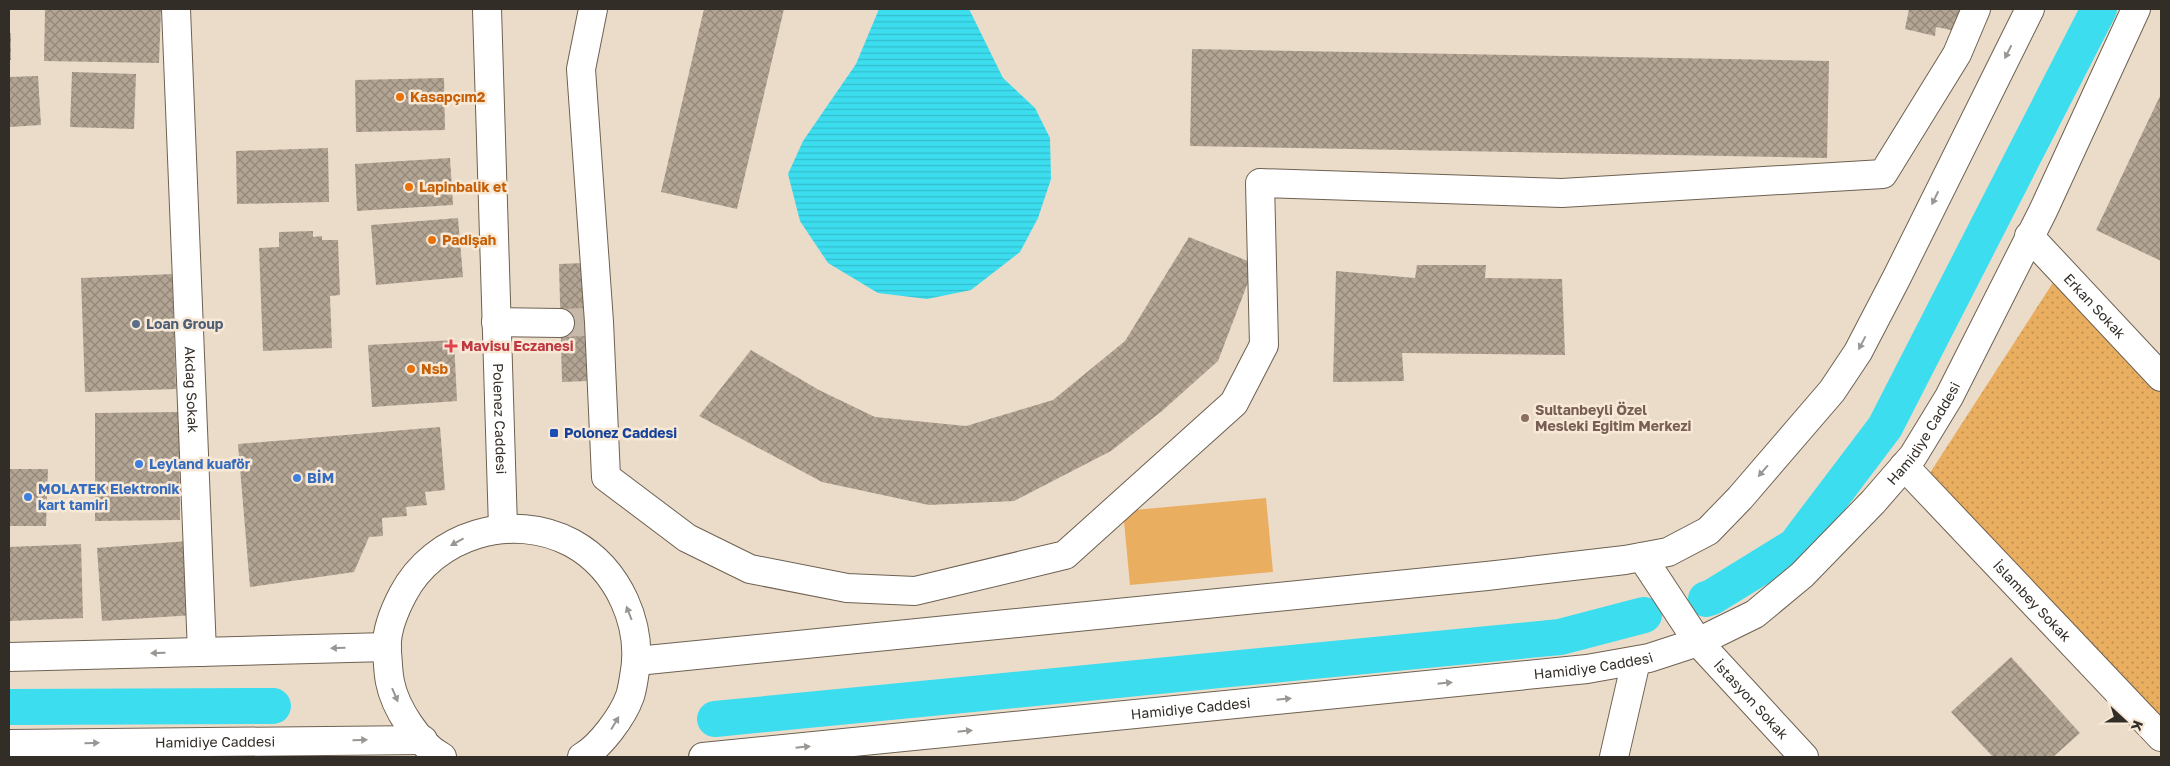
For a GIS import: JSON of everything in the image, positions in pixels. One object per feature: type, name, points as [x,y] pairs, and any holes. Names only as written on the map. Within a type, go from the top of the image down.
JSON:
[{"type":"street","name":"Akdağ Sokak","points":[[176,9],[202,652]]},
{"type":"street","name":"Polenez Caddesi","points":[[487,9],[503,528]]},
{"type":"street","points":[[593,9],[581,68],[581,322],[606,477],[687,538],[750,569],[847,588],[915,591],[1065,555],[1234,403],[1264,346],[1260,183],[1562,194],[1884,174],[1957,54],[1976,9]]},
{"type":"street","points":[[637,661],[1487,576],[1642,557],[1668,552],[1708,531],[1740,498],[1832,391],[1858,352],[2030,9]]},
{"type":"street","name":"Hamidiye Caddesi","points":[[703,757],[1587,669],[1636,660],[1698,642],[1755,614],[1802,575],[1873,502],[1913,456],[1949,397],[2029,236],[2136,9]]},
{"type":"street","name":"Erkan Sokak","points":[[2029,236],[2161,377]]},
{"type":"street","points":[[496,322],[581,322]]},
{"type":"street","name":"İslambey Sokak","points":[[1904,466],[2161,737]]},
{"type":"street","points":[[432,748],[406,722],[390,683],[387,647],[394,612],[411,580],[436,554],[468,536],[503,528],[538,531],[572,543],[600,564],[622,592],[634,625],[637,661],[630,697],[612,729],[582,757]]},
{"type":"street","name":"İstasyon Sokak","points":[[1642,557],[1698,642],[1804,757]]},
{"type":"street","points":[[9,657],[387,647]]},
{"type":"street","points":[[1614,757],[1636,660]]},
{"type":"street","name":"Hamidiye Caddesi","points":[[9,744],[61,750],[432,748]]},
{"type":"shaded area","points":[[2056,278],[2161,386],[2161,729],[1926,479]]},
{"type":"shaded area","points":[[1266,498],[1273,572],[1130,585],[1123,511]]},
{"type":"water","points":[[879,9],[969,9],[1003,78],[1035,108],[1050,138],[1051,179],[1038,218],[1020,252],[971,290],[927,299],[878,293],[828,263],[800,221],[788,174],[803,141],[856,64]]},
{"type":"building","points":[[45,9],[161,9],[159,63],[44,61]]},
{"type":"building","points":[[704,9],[784,9],[737,209],[661,192]]},
{"type":"building","points":[[1909,9],[1966,9],[1961,32],[1936,27],[1935,36],[1905,29]]},
{"type":"building","points":[[9,33],[11,33],[11,60],[9,60]]},
{"type":"building","points":[[1192,49],[1829,61],[1827,158],[1190,146]]},
{"type":"building","points":[[72,72],[136,74],[134,129],[70,127]]},
{"type":"building","points":[[38,76],[41,125],[9,127],[9,77]]},
{"type":"building","points":[[444,78],[445,130],[356,132],[355,80]]},
{"type":"building","points":[[2161,94],[2161,261],[2096,230]]},
{"type":"building","points":[[328,148],[329,202],[237,204],[236,151]]},
{"type":"building","points":[[450,158],[453,205],[357,211],[355,164]]},
{"type":"building","points":[[458,218],[463,277],[376,285],[371,225]]},
{"type":"building","points":[[313,231],[313,237],[322,236],[322,240],[338,240],[340,295],[330,296],[332,348],[263,351],[259,248],[279,247],[279,232]]},
{"type":"building","points":[[1189,237],[1255,264],[1218,361],[1162,411],[1111,451],[1014,501],[929,505],[822,482],[699,416],[751,350],[819,390],[875,417],[966,426],[1053,400],[1125,341]]},
{"type":"building","points":[[584,263],[587,381],[562,382],[559,264]]},
{"type":"building","points":[[1417,265],[1486,265],[1485,278],[1562,279],[1565,355],[1402,353],[1404,381],[1333,382],[1336,271],[1415,278]]},
{"type":"building","points":[[172,274],[176,389],[85,392],[81,278]]},
{"type":"building","points":[[454,340],[457,401],[372,407],[368,345]]},
{"type":"building","points":[[179,412],[180,520],[95,521],[95,413]]},
{"type":"building","points":[[440,427],[445,490],[425,492],[427,505],[406,507],[407,516],[382,518],[383,536],[369,537],[354,572],[250,587],[238,444]]},
{"type":"building","name":"MOLATEK Elektronik kart tamiri","points":[[9,469],[48,469],[46,526],[9,526]]},
{"type":"building","points":[[188,541],[194,615],[102,621],[97,548]]},
{"type":"building","points":[[81,544],[83,618],[9,621],[9,547]]},
{"type":"building","points":[[2011,657],[2080,733],[2053,757],[1993,757],[1951,712]]},
{"type":"waterway","points":[[1706,599],[1795,546],[1885,427],[2099,9]]},
{"type":"waterway","points":[[715,719],[1560,637],[1644,615]]},
{"type":"waterway","points":[[9,707],[273,706]]},
{"type":"tunnel","points":[[560,323],[585,322]]},
{"type":"place","name":"Kasapçım2","points":[[400,97]]},
{"type":"place","name":"Lapinbalik et","points":[[409,187]]},
{"type":"place","name":"Padişah","points":[[432,240]]},
{"type":"place","name":"Loan Group","points":[[136,324]]},
{"type":"place","name":"Mavisu Eczanesi","points":[[451,346]]},
{"type":"place","name":"Nsb","points":[[411,369]]},
{"type":"place","name":"Sultanbeyli Özel Mesleki Eğitim Merkezi","points":[[1525,418]]},
{"type":"place","name":"Polonez Caddesi","points":[[554,433]]},
{"type":"place","name":"Leyland kuaför","points":[[139,464]]},
{"type":"place","name":"BİM","points":[[297,478]]},
{"type":"place","name":"MOLATEK Elektronik kart tamiri","points":[[28,497]]}]
